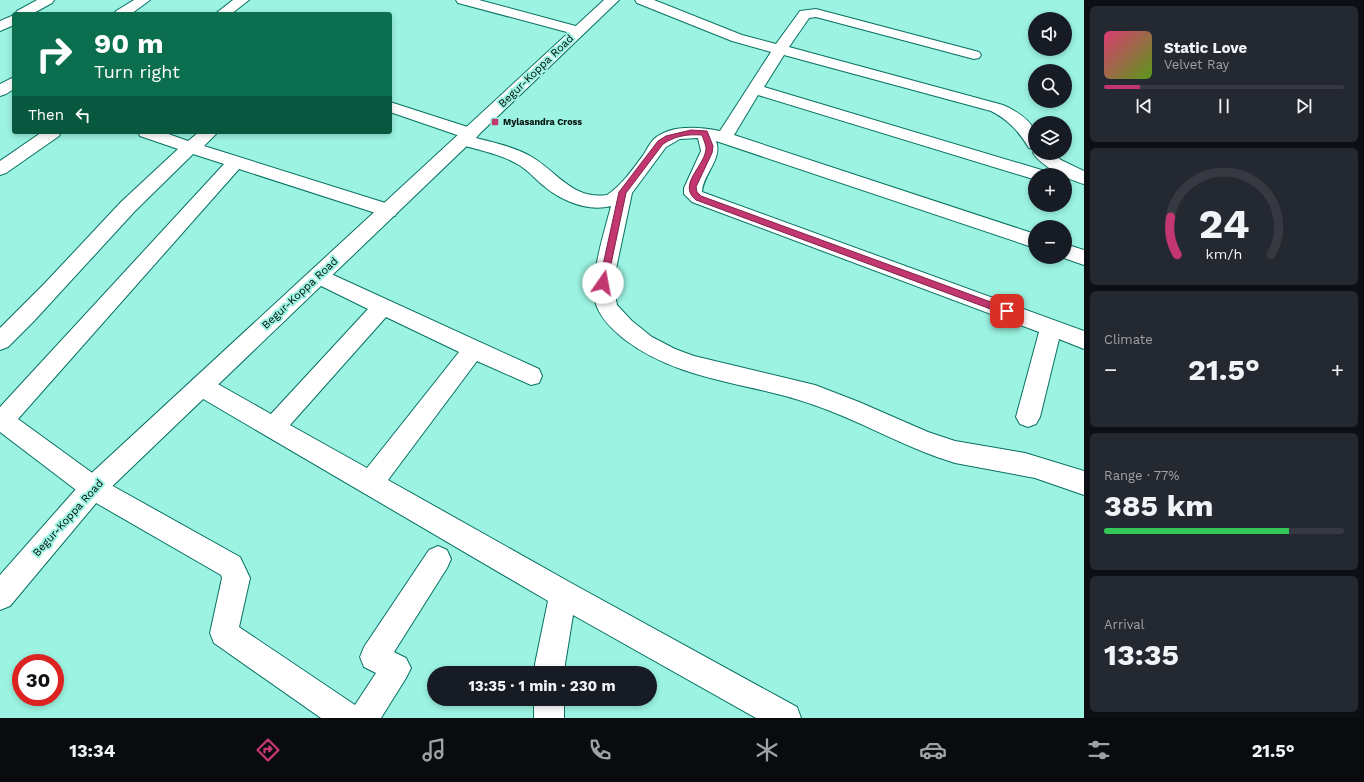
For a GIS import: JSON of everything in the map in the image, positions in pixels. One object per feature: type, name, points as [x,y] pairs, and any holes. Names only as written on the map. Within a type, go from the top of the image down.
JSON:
[{"type":"street","points":[[26,12],[47,0]]},
{"type":"street","points":[[124,12],[143,0]]},
{"type":"street","points":[[225,12],[242,0]]},
{"type":"street","points":[[463,0],[578,31]]},
{"type":"street","name":"Begur-Koppa Road","points":[[0,596],[93,488],[612,0]]},
{"type":"street","points":[[642,0],[737,38],[780,48],[997,108],[1009,113],[1018,120],[1028,134]]},
{"type":"street","points":[[724,137],[780,48],[802,16],[809,13],[816,13],[974,55]]},
{"type":"street","points":[[0,27],[12,20]]},
{"type":"street","points":[[0,91],[12,83]]},
{"type":"street","points":[[754,89],[1028,172]]},
{"type":"street","points":[[392,108],[514,156],[526,162],[570,196],[585,200],[600,202],[613,199],[623,192],[660,143],[668,137],[691,132],[705,133],[724,137],[1028,239]]},
{"type":"street","points":[[705,133],[709,146],[708,153],[692,187],[693,194],[698,198],[1084,340]]},
{"type":"street","points":[[0,169],[50,134]]},
{"type":"street","points":[[151,134],[189,148],[388,211]]},
{"type":"street","points":[[0,341],[24,318],[137,198],[189,148],[207,134]]},
{"type":"street","points":[[1050,160],[1055,164],[1084,178]]},
{"type":"street","points":[[235,162],[1,420],[93,488],[231,566],[236,578],[224,633],[347,718]]},
{"type":"street","points":[[1072,185],[1084,189]]},
{"type":"street","points":[[623,192],[603,283],[604,295],[607,307],[614,318],[636,338],[664,354],[687,364],[815,395],[851,408],[912,436],[955,452],[1036,467],[1084,483]]},
{"type":"street","points":[[1072,254],[1084,258]]},
{"type":"street","points":[[318,276],[531,376]]},
{"type":"street","points":[[274,427],[383,306]]},
{"type":"street","points":[[1028,417],[1051,328]]},
{"type":"street","points":[[371,483],[474,349]]},
{"type":"street","points":[[201,386],[563,594],[786,718]]},
{"type":"street","points":[[364,718],[396,668],[374,656],[438,559]]},
{"type":"street","points":[[550,666],[563,594]]},
{"type":"street","points":[[549,706],[549,718]]},
{"type":"place","name":"Mylasandra Cross","points":[[495,122]]},
{"type":"route","points":[[603,283],[623,192],[660,143],[668,137],[691,132],[705,133],[709,146],[708,153],[692,187],[693,194],[698,198],[1007,311]]}]
